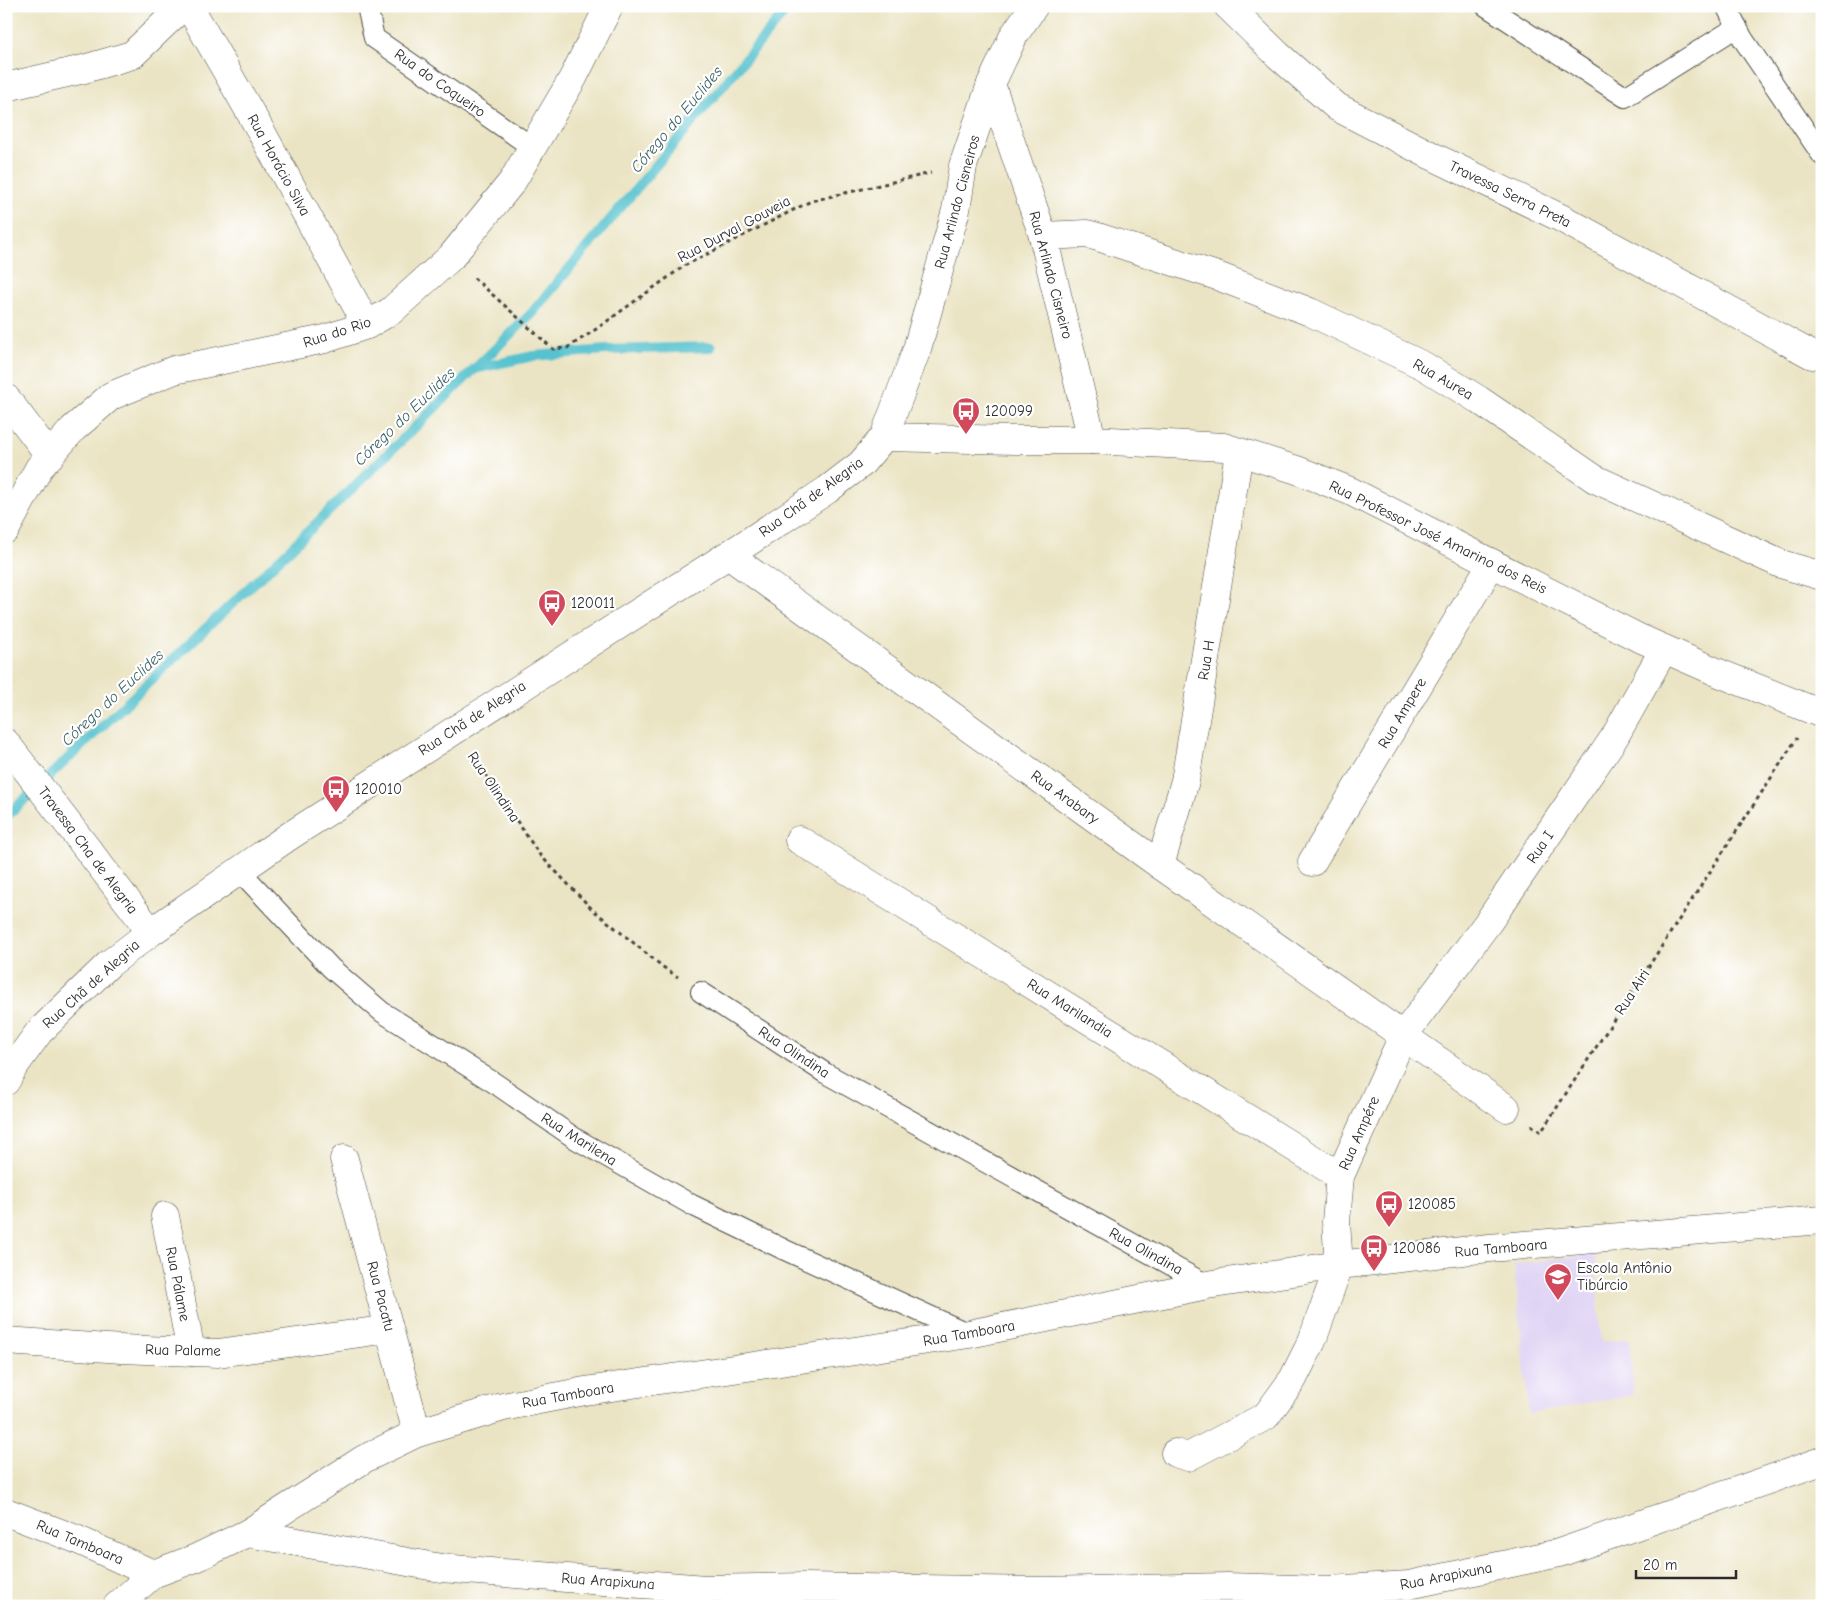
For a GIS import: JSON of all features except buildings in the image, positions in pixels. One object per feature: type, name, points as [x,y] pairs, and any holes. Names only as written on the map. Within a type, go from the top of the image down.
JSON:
[{"type":"street","points":[[6,87],[84,69],[132,55],[183,6]]},
{"type":"street","name":"Rua Horácio Silva","points":[[189,6],[262,133],[367,325]]},
{"type":"street","name":"Rua do Rio","points":[[6,529],[39,468],[73,429],[112,396],[174,370],[325,339],[367,325],[391,311],[452,257],[512,182],[573,78],[609,6]]},
{"type":"street","name":"Rua Arlindo Cisneiros","points":[[917,348],[956,210],[963,166],[991,84],[1014,35],[1034,6]]},
{"type":"street","name":"Travessa Serra Preta","points":[[1228,6],[1278,55],[1337,107],[1432,156],[1561,218],[1817,350]]},
{"type":"street","name":"Rua Arlindo Cisneiro","points":[[991,84],[1044,236],[1092,440]]},
{"type":"street","name":"Rua Aurea","points":[[1044,236],[1088,234],[1220,277],[1310,312],[1424,366],[1479,400],[1596,479],[1781,564],[1822,576]]},
{"type":"street","name":"Rua Chã de Alegria","points":[[6,1081],[39,1032],[109,964],[151,932],[288,837],[728,555],[826,490],[861,464],[884,437],[917,348]]},
{"type":"street","points":[[6,398],[50,456]]},
{"type":"street","name":"Rua Professor José Amarino dos Reis","points":[[884,437],[1092,440],[1224,447],[1297,470],[1350,491],[1664,649],[1719,674],[1818,713]]},
{"type":"street","name":"Rua H","points":[[1160,865],[1185,781],[1239,452]]},
{"type":"street","name":"Rua Arabary","points":[[728,555],[1160,865],[1403,1036]]},
{"type":"street","name":"Rua Ampere","points":[[1312,862],[1492,564]]},
{"type":"street","name":"Rua I","points":[[1403,1036],[1489,921],[1614,738],[1664,649]]},
{"type":"street","name":"Travessa Cha de Alegria","points":[[6,742],[151,932]]},
{"type":"street","name":"Rua Marilandia","points":[[800,840],[1340,1176]]},
{"type":"street","points":[[1403,1036],[1506,1108]]},
{"type":"street","name":"Rua Ampére","points":[[1340,1265],[1336,1222],[1340,1176],[1403,1036]]},
{"type":"street","name":"Rua Pacatu","points":[[344,1159],[417,1432]]},
{"type":"street","name":"Rua Pálame","points":[[165,1216],[191,1352]]},
{"type":"street","name":"Rua Tamboara","points":[[117,1606],[153,1574],[196,1558],[248,1533],[364,1459],[417,1432],[503,1407],[585,1391],[969,1334],[1207,1285],[1340,1265],[1488,1248],[1822,1220]]},
{"type":"street","points":[[1175,1453],[1188,1457],[1266,1416],[1293,1379],[1301,1364],[1312,1341],[1340,1265]]},
{"type":"street","name":"Rua Palame","points":[[6,1341],[218,1353],[389,1329]]},
{"type":"street","name":"Rua Arapixuna","points":[[248,1533],[441,1568],[705,1589],[804,1587],[1043,1591],[1090,1598],[1227,1587],[1327,1598],[1409,1584],[1559,1553],[1822,1461]]},
{"type":"street","name":"Rua Tamboara","points":[[6,1512],[76,1538],[153,1574]]},
{"type":"lane","name":"Rua do Coqueiro","points":[[367,6],[374,38],[532,147]]},
{"type":"lane","points":[[1486,6],[1625,97],[1737,27]]},
{"type":"lane","points":[[1726,6],[1737,27],[1822,155]]},
{"type":"lane","name":"Rua Marilena","points":[[240,870],[330,968],[382,1012],[496,1084],[576,1139],[692,1205],[785,1250],[969,1334]]},
{"type":"lane","name":"Rua Olindina","points":[[701,992],[825,1073],[1207,1285]]},
{"type":"path","name":"Rua Durval Gouveia","points":[[452,257],[553,349],[566,348],[592,332],[684,266],[811,201],[963,166]]},
{"type":"path","name":"Rua Airi","points":[[1506,1108],[1541,1132],[1818,713]]},
{"type":"path","name":"Rua Olindina","points":[[455,729],[539,854],[592,909],[663,967],[701,992]]},
{"type":"shaded area","name":"Escola Antônio Tibúrcio","points":[[1595,1254],[1601,1342],[1629,1338],[1633,1395],[1529,1414],[1514,1264]]},
{"type":"waterway","name":"Córego do Euclides","points":[[6,817],[288,551],[531,314],[790,6]]},
{"type":"waterway","points":[[474,369],[533,356],[606,350],[711,347]]},
{"type":"place","name":"120099","points":[[966,435]]},
{"type":"place","name":"120011","points":[[552,627]]},
{"type":"place","name":"120010","points":[[336,813]]},
{"type":"place","name":"120085","points":[[1389,1228]]},
{"type":"place","name":"120086","points":[[1374,1272]]},
{"type":"place","name":"Escola Antônio Tibúrcio","points":[[1558,1301]]}]
